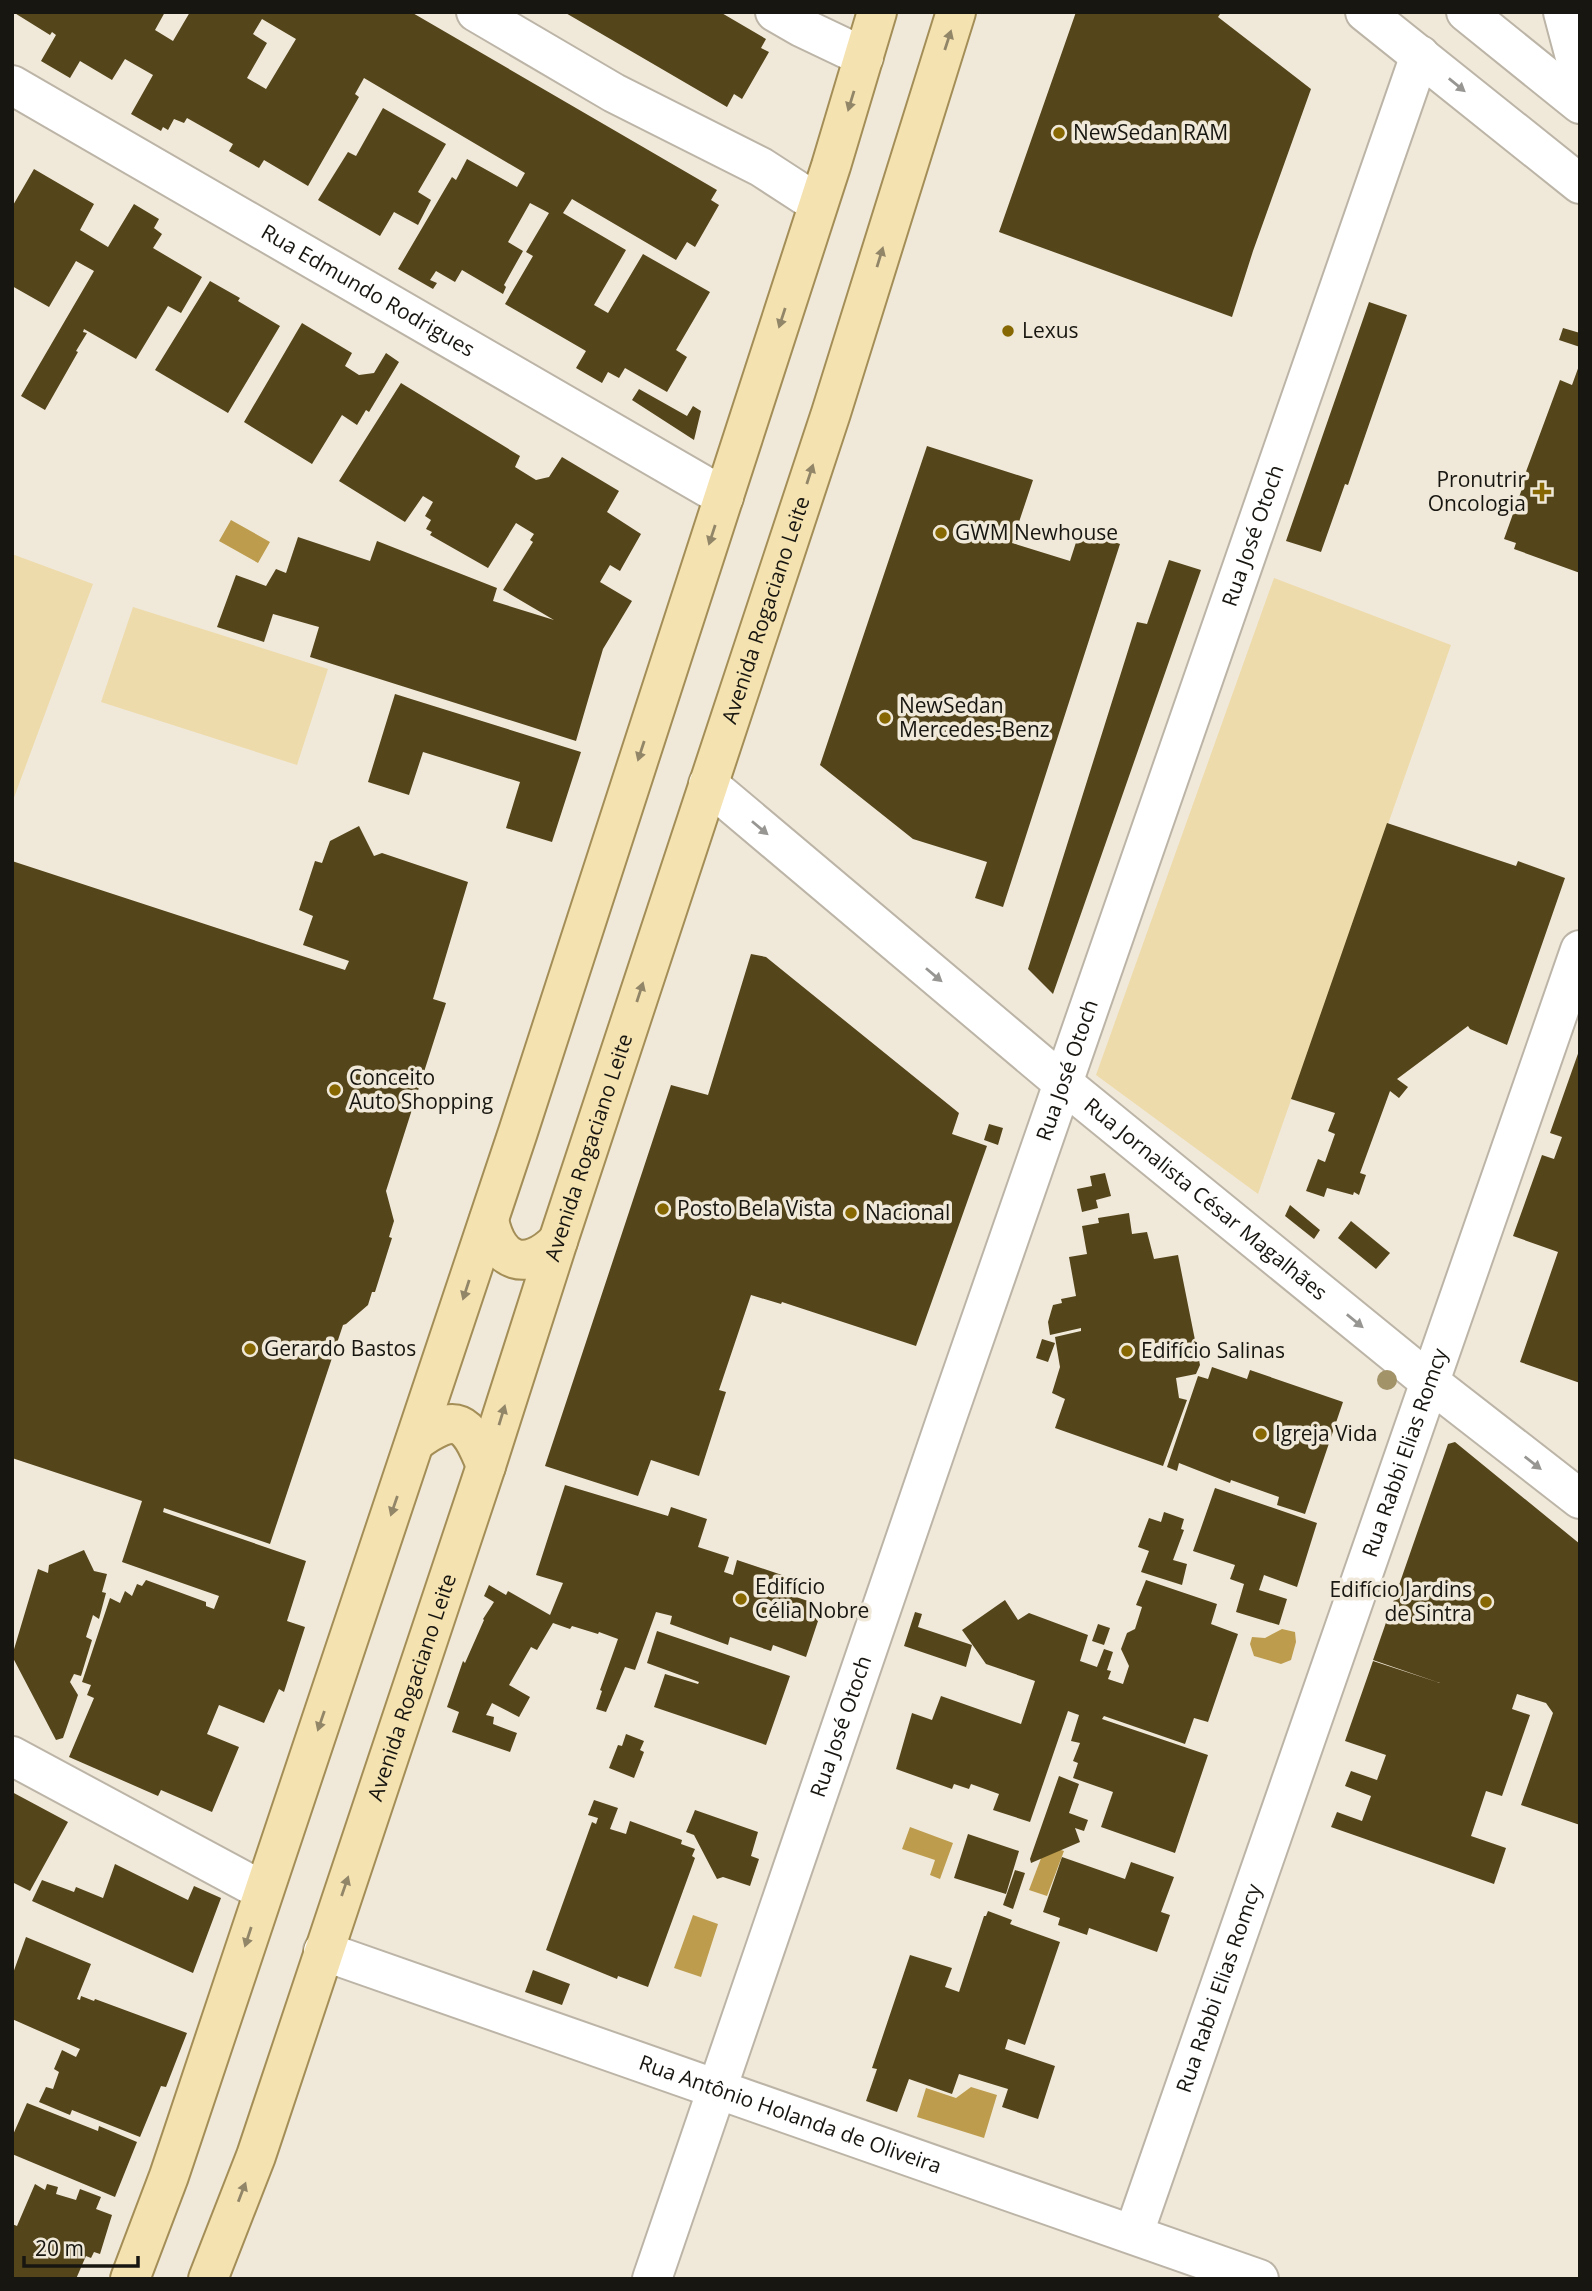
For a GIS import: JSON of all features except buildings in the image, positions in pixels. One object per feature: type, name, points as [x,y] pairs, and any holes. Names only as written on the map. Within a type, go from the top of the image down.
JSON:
[{"type":"main road","points":[[130,2279],[169,2176],[489,1220],[831,166],[877,12]]},
{"type":"main road","name":"Avenida Rogaciano Leite","points":[[208,2279],[256,2156],[486,1465],[831,413],[956,12]]},
{"type":"main road","points":[[489,1220],[493,1236],[500,1248],[513,1258],[526,1261],[534,1259],[546,1253],[558,1241]]},
{"type":"main road","points":[[415,1442],[431,1430],[447,1424],[458,1425],[469,1430],[486,1465]]},
{"type":"street","points":[[475,12],[614,93],[761,167],[818,204]]},
{"type":"street","points":[[775,12],[864,57]]},
{"type":"street","points":[[1365,12],[1580,184]]},
{"type":"street","points":[[1466,12],[1580,104]]},
{"type":"street","points":[[1563,12],[1580,76]]},
{"type":"street","name":"Rua José Otoch","points":[[652,2279],[716,2087],[1420,55]]},
{"type":"street","name":"Rua Edmundo Rodrigues","points":[[12,85],[724,497]]},
{"type":"street","points":[[761,167],[831,166]]},
{"type":"street","name":"Rua Jornalista César Magalhães","points":[[708,784],[1064,1084],[1431,1382],[1580,1499]]},
{"type":"street","name":"Rua Rabbi Elias Romcy","points":[[1134,2234],[1580,950]]},
{"type":"street","points":[[12,1756],[263,1891]]},
{"type":"street","name":"Rua Antônio Holanda de Oliveira","points":[[323,1951],[1259,2279]]},
{"type":"shaded area","points":[[231,520],[270,542],[258,563],[219,541]]},
{"type":"shaded area","points":[[12,554],[93,584],[12,803]]},
{"type":"shaded area","points":[[1274,578],[1451,645],[1258,1194],[1096,1075]]},
{"type":"shaded area","points":[[133,607],[328,669],[297,765],[101,702]]},
{"type":"shaded area","points":[[1282,1629],[1295,1632],[1296,1642],[1291,1660],[1281,1664],[1254,1656],[1250,1644],[1252,1637],[1265,1638]]},
{"type":"shaded area","points":[[910,1827],[953,1843],[940,1879],[930,1875],[935,1860],[902,1849]]},
{"type":"shaded area","points":[[1046,1845],[1064,1851],[1047,1896],[1029,1890]]},
{"type":"shaded area","points":[[693,1915],[718,1924],[701,1977],[674,1968]]},
{"type":"shaded area","points":[[971,2087],[997,2095],[984,2138],[917,2117],[926,2088],[956,2098]]},
{"type":"place","name":"NewSedan RAM","points":[[1059,133]]},
{"type":"place","name":"Lexus","points":[[1008,331]]},
{"type":"place","name":"Pronutrir Oncologia","points":[[1542,492]]},
{"type":"place","name":"GWM Newhouse","points":[[941,533]]},
{"type":"place","name":"NewSedan Mercedes-Benz","points":[[885,718]]},
{"type":"place","name":"Conceito Auto Shopping","points":[[335,1090]]},
{"type":"place","name":"Posto Bela Vista","points":[[663,1209]]},
{"type":"place","name":"Nacional","points":[[851,1213]]},
{"type":"place","name":"Gerardo Bastos","points":[[250,1349]]},
{"type":"place","name":"Edifício Salinas","points":[[1127,1351]]},
{"type":"place","name":"Igreja Vida","points":[[1261,1434]]},
{"type":"place","name":"Edifício Célia Nobre","points":[[741,1599]]},
{"type":"place","name":"Edifício Jardins de Sintra","points":[[1486,1602]]}]
